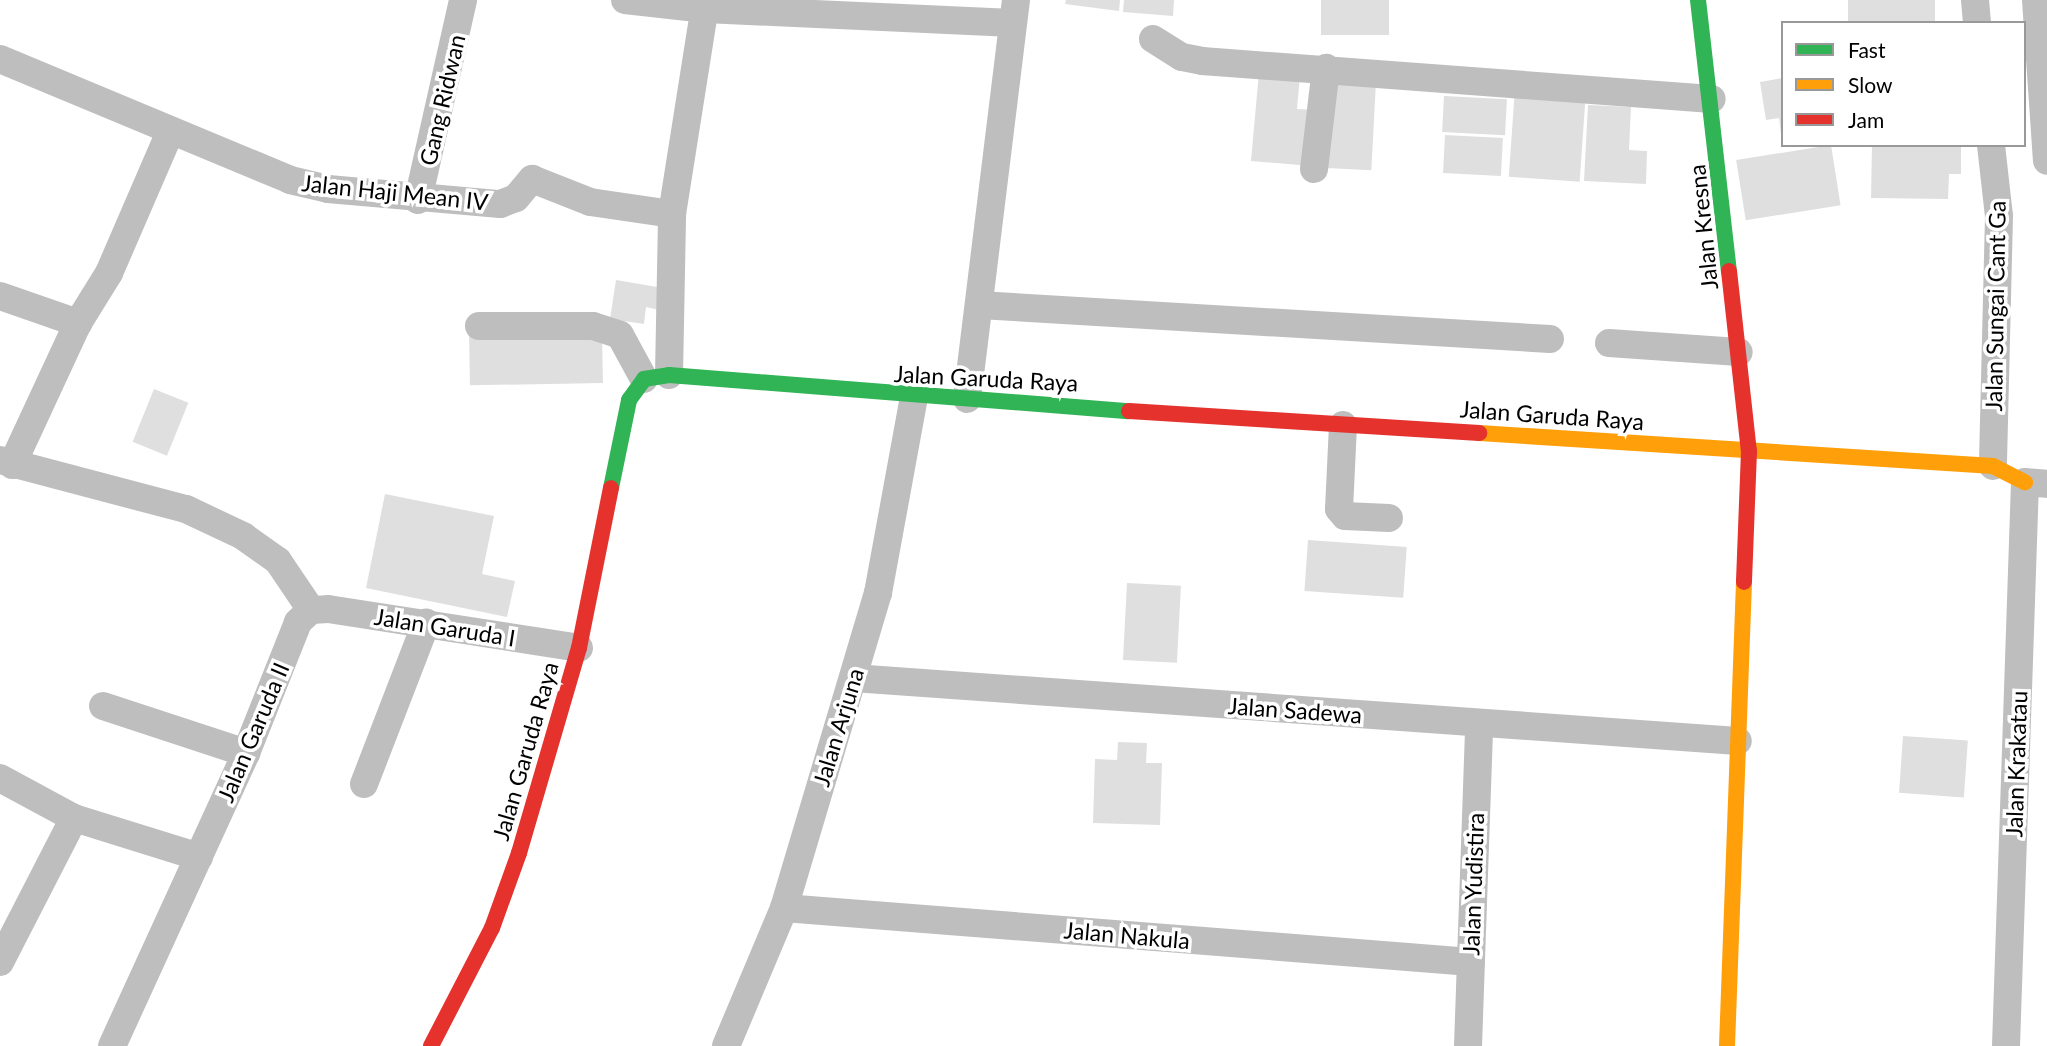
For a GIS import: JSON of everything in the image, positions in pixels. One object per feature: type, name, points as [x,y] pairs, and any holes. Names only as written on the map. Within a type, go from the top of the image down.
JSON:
[{"type":"street","name":"Gang Ridwan","points":[[418,200],[463,0]]},
{"type":"street","points":[[625,0],[705,5],[1015,11],[967,398]]},
{"type":"street","name":"Jalan Kresna","points":[[1698,0],[1712,99],[1749,451],[1727,1046]]},
{"type":"street","points":[[1975,0],[1977,21]]},
{"type":"street","points":[[2036,0],[2047,162]]},
{"type":"street","points":[[657,377],[672,214],[705,5]]},
{"type":"street","points":[[1153,38],[1182,57],[1202,61],[1326,68],[1712,99]]},
{"type":"street","name":"Jalan Haji Mean IV","points":[[0,59],[290,180],[418,200],[509,202],[532,180],[590,202],[672,214]]},
{"type":"street","points":[[1314,169],[1326,68]]},
{"type":"street","points":[[170,132],[109,273],[78,323],[6,462],[186,509],[243,536],[278,561],[311,610]]},
{"type":"street","name":"Jalan Sungai Cant Ga","points":[[1991,147],[1999,216],[2018,476]]},
{"type":"street","points":[[0,296],[78,323]]},
{"type":"street","points":[[979,305],[1550,339]]},
{"type":"street","points":[[479,326],[593,326],[620,335],[657,377]]},
{"type":"street","points":[[1609,343],[1739,352]]},
{"type":"street","name":"Jalan Garuda Raya","points":[[431,1046],[492,928],[519,853],[579,648],[629,400],[657,377],[914,397],[967,398],[1749,451],[2018,476]]},
{"type":"street","name":"Jalan Arjuna","points":[[726,1046],[784,908],[878,593],[914,397]]},
{"type":"street","points":[[1343,425],[1339,509],[1345,516],[1389,518]]},
{"type":"street","name":"Jalan Krakatau","points":[[2006,1046],[2018,476]]},
{"type":"street","name":"Jalan Garuda I","points":[[311,610],[426,623],[579,648]]},
{"type":"street","name":"Jalan Garuda II","points":[[113,1046],[246,753],[298,622],[311,610]]},
{"type":"street","points":[[364,784],[426,623]]},
{"type":"street","name":"Jalan Sadewa","points":[[853,678],[1738,741]]},
{"type":"street","points":[[103,706],[246,753]]},
{"type":"street","name":"Jalan Yudistira","points":[[1468,1046],[1479,723]]},
{"type":"street","points":[[0,778],[74,818],[199,857]]},
{"type":"street","points":[[0,962],[74,818]]},
{"type":"street","name":"Jalan Nakula","points":[[784,908],[1471,962]]},
{"type":"building","points":[[1066,0],[1120,0],[1119,11],[1065,4]]},
{"type":"building","points":[[1124,0],[1174,0],[1173,16],[1123,12]]},
{"type":"building","points":[[1321,0],[1389,0],[1389,35],[1321,35]]},
{"type":"building","points":[[1848,0],[1935,0],[1935,21],[1848,21]]},
{"type":"building","points":[[1259,72],[1300,75],[1297,109],[1316,110],[1312,166],[1251,161]]},
{"type":"building","points":[[1781,78],[1781,134],[1779,118],[1766,120],[1760,82]]},
{"type":"building","points":[[1331,80],[1376,82],[1371,170],[1326,168]]},
{"type":"building","points":[[1515,88],[1586,93],[1580,182],[1509,177]]},
{"type":"building","points":[[1444,96],[1507,99],[1505,135],[1442,132]]},
{"type":"building","points":[[1588,105],[1631,107],[1629,150],[1647,151],[1646,184],[1584,181]]},
{"type":"building","points":[[1445,135],[1503,138],[1501,176],[1443,173]]},
{"type":"building","points":[[1831,147],[1841,205],[1746,220],[1736,160]]},
{"type":"building","points":[[1872,147],[1961,147],[1961,174],[1949,174],[1948,199],[1871,198]]},
{"type":"building","points":[[616,280],[663,288],[659,310],[646,307],[644,324],[610,319]]},
{"type":"building","points":[[602,330],[603,383],[470,385],[469,332]]},
{"type":"building","points":[[154,389],[188,403],[167,456],[133,442]]},
{"type":"building","points":[[385,494],[494,516],[482,574],[515,581],[507,617],[366,588]]},
{"type":"building","points":[[1308,540],[1407,547],[1403,598],[1304,591]]},
{"type":"building","points":[[1127,583],[1181,586],[1177,663],[1123,660]]},
{"type":"building","points":[[1903,736],[1968,741],[1964,797],[1899,793]]},
{"type":"building","points":[[1118,742],[1147,743],[1146,763],[1162,763],[1160,825],[1093,823],[1095,759],[1117,760]]},
{"type":"traffic: fast","points":[[1698,0],[1729,271]]},
{"type":"traffic: fast","points":[[611,488],[629,400],[644,379],[669,375],[1129,411]]},
{"type":"traffic: slow","points":[[1479,433],[1993,466],[2025,482]]},
{"type":"traffic: slow","points":[[1727,1046],[1744,582]]},
{"type":"traffic: jam","points":[[1729,271],[1749,451],[1744,582]]},
{"type":"traffic: jam","points":[[1129,411],[1479,433]]},
{"type":"traffic: jam","points":[[431,1046],[492,928],[519,853],[579,648],[611,488]]}]
